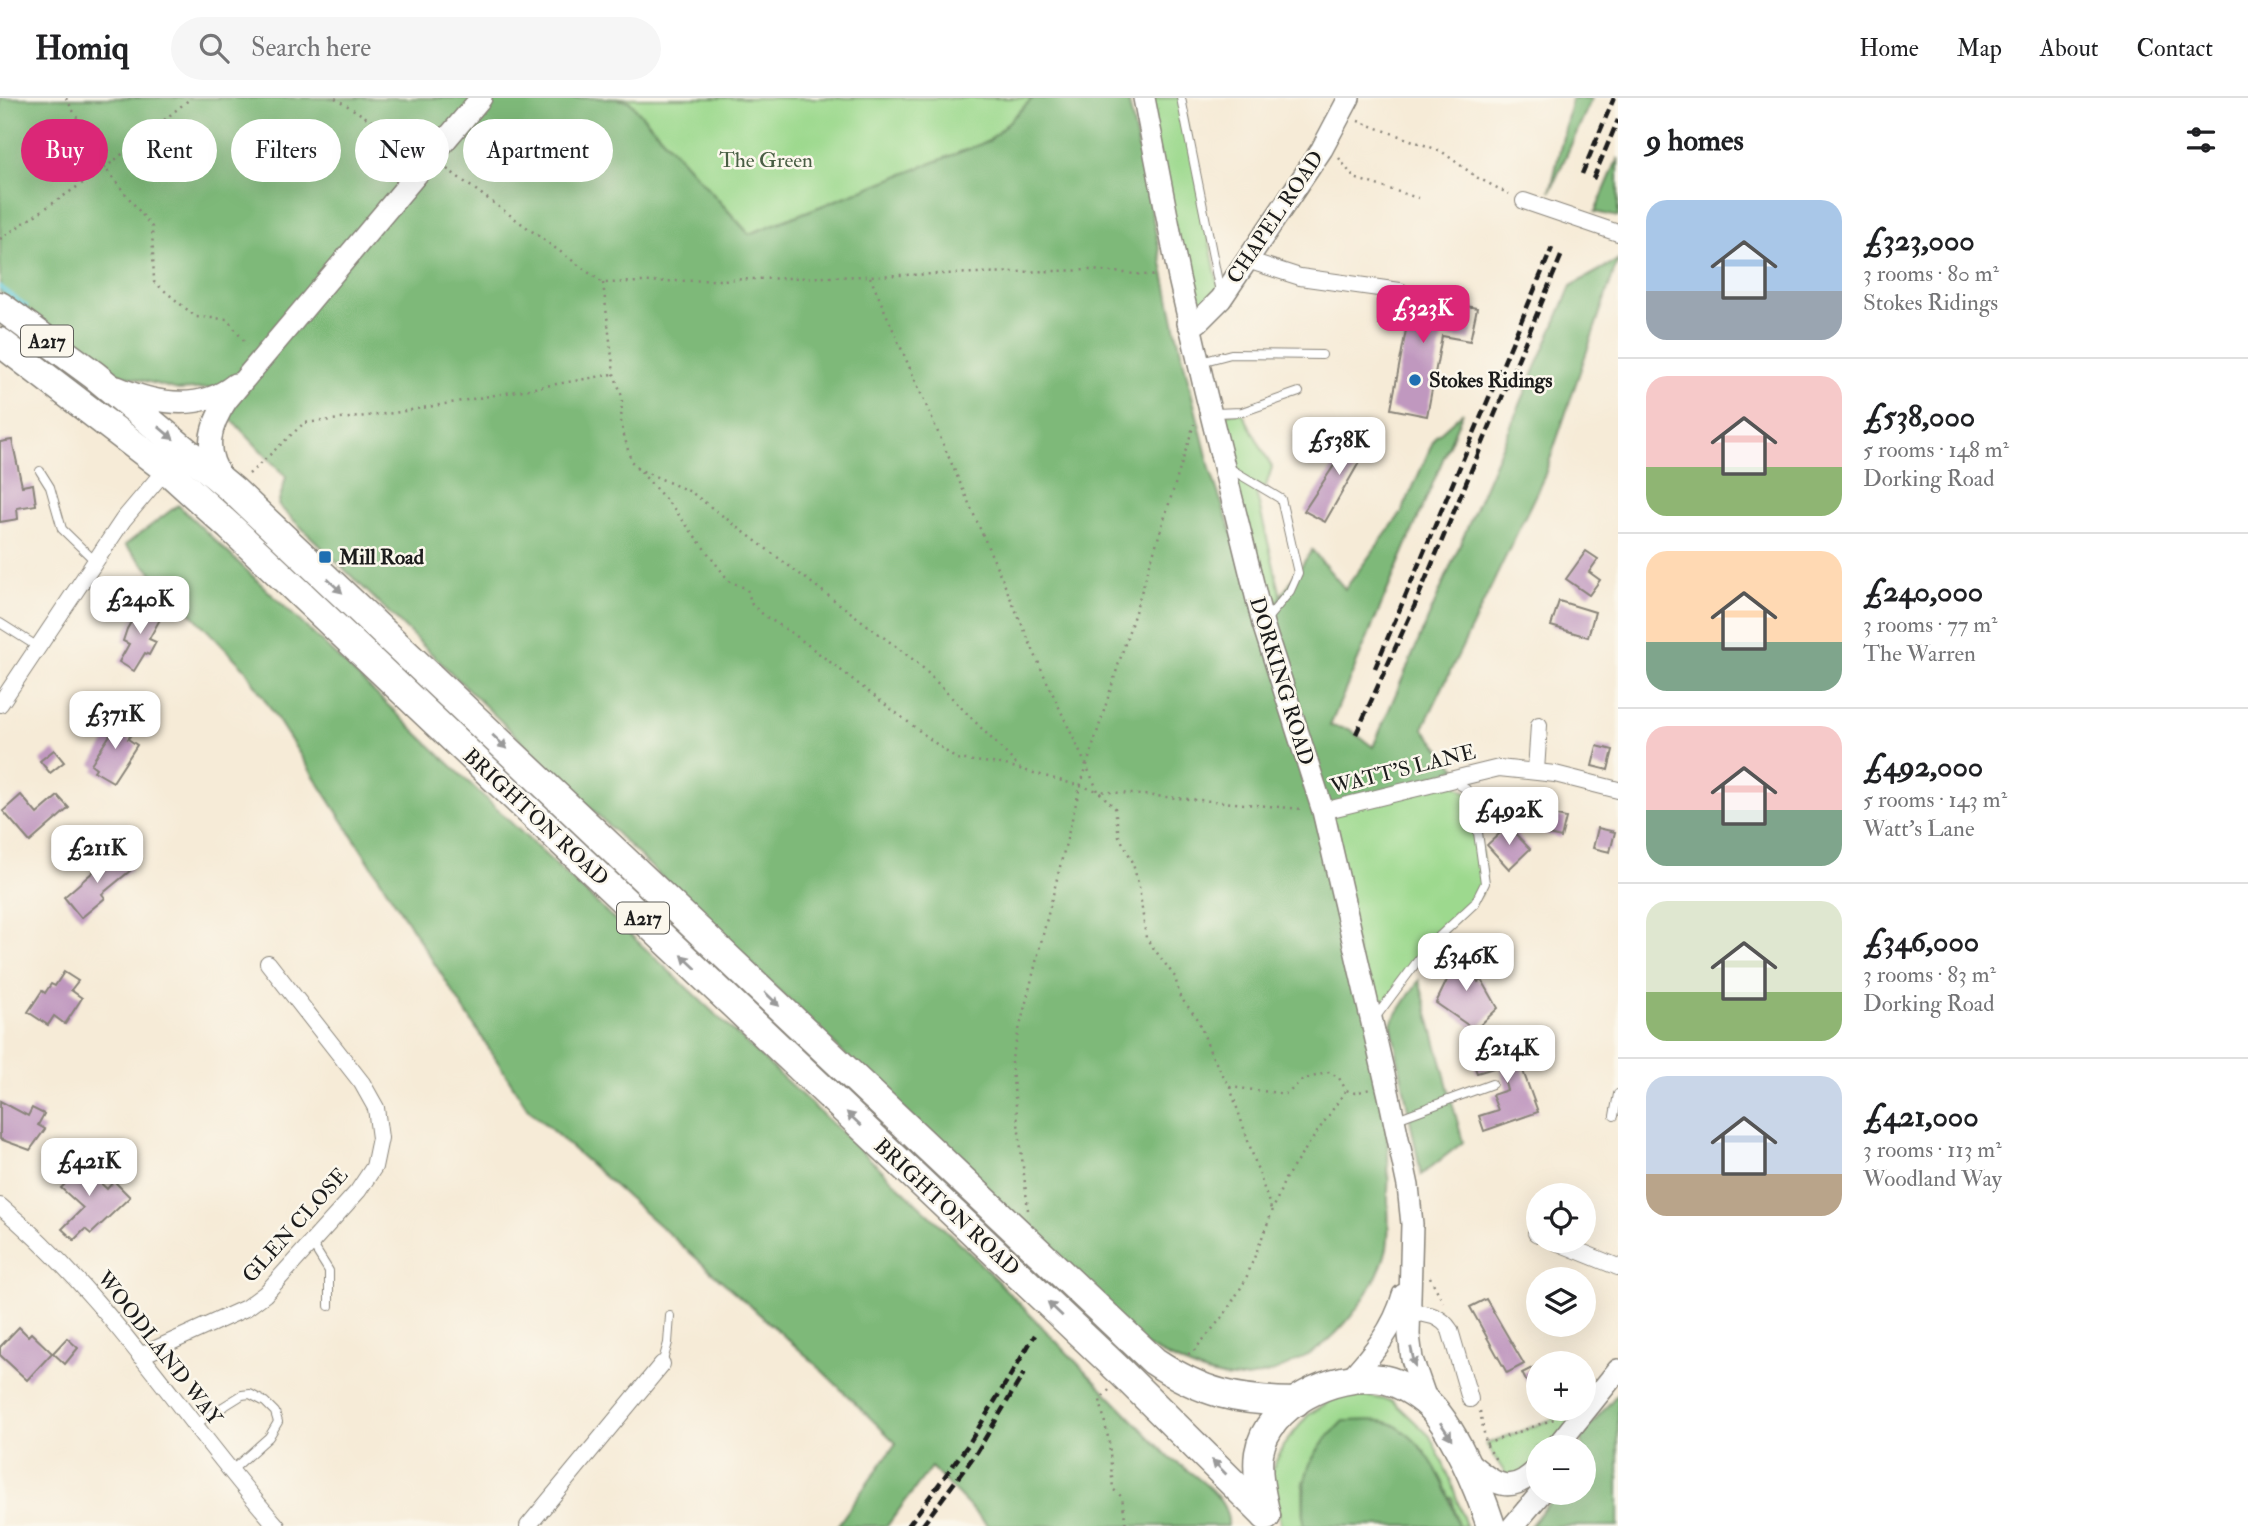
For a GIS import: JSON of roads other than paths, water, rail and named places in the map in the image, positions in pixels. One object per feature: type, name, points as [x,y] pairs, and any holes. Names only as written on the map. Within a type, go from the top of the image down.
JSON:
[{"type":"highway","name":"BRIGHTON ROAD","points":[[0,306],[94,375],[231,488],[1154,1361],[1184,1380],[1218,1395],[1247,1400],[1296,1402]]},
{"type":"highway","name":"BRIGHTON ROAD","points":[[0,342],[166,469],[1123,1374],[1268,1523]]},
{"type":"highway","points":[[1268,1523],[1259,1453],[1272,1423],[1296,1402],[1348,1381],[1381,1379],[1406,1388],[1427,1402],[1476,1452],[1491,1526]]},
{"type":"main road","points":[[231,488],[211,457],[209,443],[218,414],[253,367],[481,98]]},
{"type":"main road","name":"DORKING ROAD","points":[[1144,98],[1188,323],[1263,624],[1322,811],[1389,1096],[1408,1186],[1412,1234],[1408,1312],[1412,1359],[1427,1402]]},
{"type":"main road","name":"CHAPEL ROAD","points":[[1188,323],[1198,321],[1221,299],[1327,141],[1346,106]]},
{"type":"main road","points":[[94,375],[150,399],[191,403],[212,398],[253,367]]},
{"type":"main road","name":"DORKING ROAD","points":[[1348,1381],[1378,1346],[1395,1316],[1410,1265]]},
{"type":"main road","points":[[1563,1435],[1618,1370]]},
{"type":"main road","points":[[1476,1452],[1498,1484],[1514,1485],[1526,1476]]},
{"type":"main road","points":[[1513,1526],[1531,1505]]},
{"type":"street","points":[[1524,201],[1618,233]]},
{"type":"street","points":[[1247,260],[1300,277],[1400,291]]},
{"type":"street","points":[[0,704],[123,520],[166,469]]},
{"type":"street","points":[[1536,771],[1539,725]]},
{"type":"street","name":"WATT'S LANE","points":[[1322,811],[1499,768],[1536,771],[1618,790]]},
{"type":"street","name":"GLEN CLOSE","points":[[140,1356],[246,1308],[265,1294],[358,1191],[374,1167],[380,1138],[376,1108],[362,1083],[268,963]]},
{"type":"street","name":"WOODLAND WAY","points":[[0,1206],[65,1264],[104,1308],[194,1425],[277,1526]]},
{"type":"street","points":[[1584,1253],[1618,1267]]},
{"type":"street","points":[[1408,1312],[1434,1315],[1444,1321],[1450,1330],[1470,1399]]},
{"type":"street","points":[[528,1526],[662,1364]]},
{"type":"lane","points":[[1181,98],[1221,299]]},
{"type":"lane","points":[[1198,363],[1231,354],[1322,355]]},
{"type":"lane","points":[[1211,414],[1242,412],[1299,392]]},
{"type":"lane","points":[[1224,464],[1281,499],[1298,573],[1290,591],[1263,624]]},
{"type":"lane","points":[[40,471],[50,487],[62,529],[95,561]]},
{"type":"lane","points":[[0,624],[38,647]]},
{"type":"lane","points":[[1372,1021],[1428,947],[1475,903],[1485,883],[1474,804],[1466,789],[1450,780]]},
{"type":"lane","points":[[1394,1120],[1492,1084]]},
{"type":"lane","points":[[1614,1116],[1618,1094]]},
{"type":"lane","points":[[311,1242],[329,1271],[329,1306]]},
{"type":"lane","points":[[662,1364],[668,1343],[670,1316]]},
{"type":"lane","points":[[194,1425],[242,1395],[250,1394],[275,1412],[278,1422],[269,1437],[231,1471]]},
{"type":"waterway","points":[[0,287],[26,306]]},
{"type":"railway","points":[[1582,174],[1614,98]]},
{"type":"railway","points":[[1593,179],[1618,120]]},
{"type":"railway","points":[[1375,668],[1552,248]]},
{"type":"railway","points":[[1356,734],[1414,607],[1562,254]]},
{"type":"railway","points":[[908,1526],[968,1445],[1035,1335]]},
{"type":"railway","points":[[922,1526],[977,1452],[1024,1373]]},
{"type":"place","name":"Stokes Ridings","points":[[1415,380]]},
{"type":"place","name":"Mill Road","points":[[325,557]]},
{"type":"park label","name":"The Green","points":[[766,160]]}]
